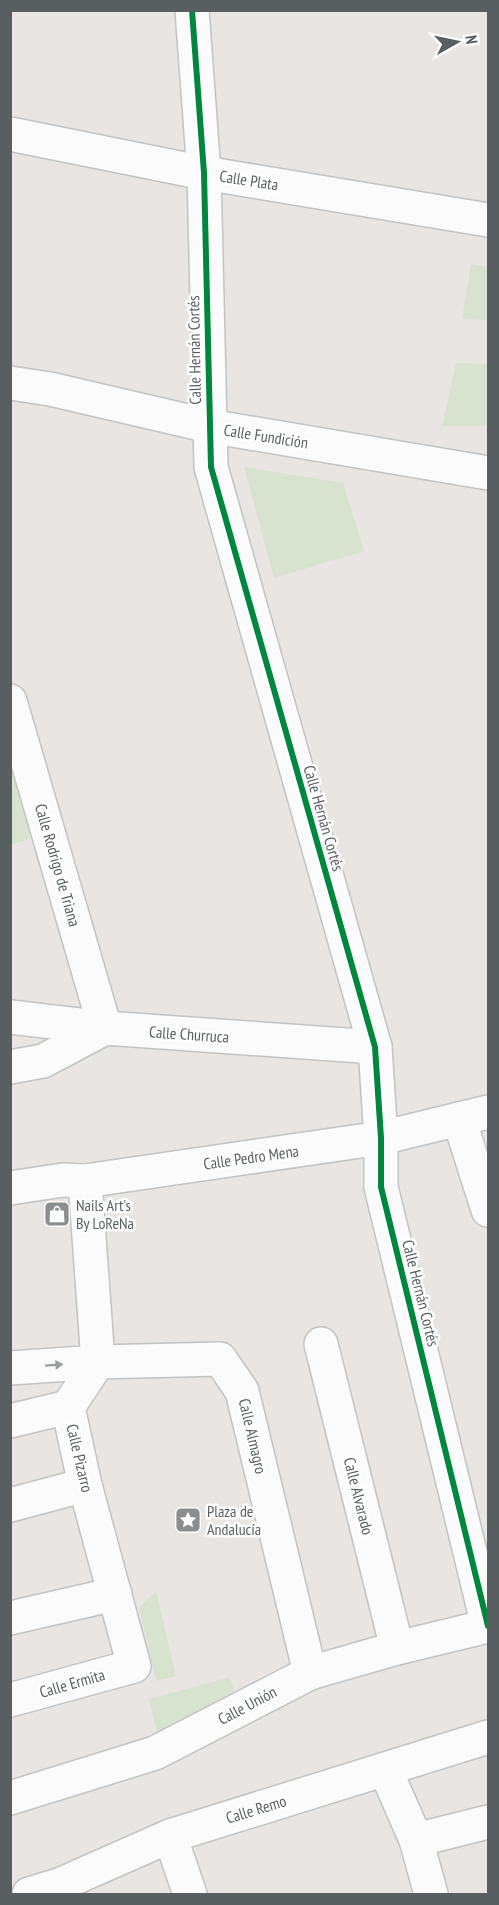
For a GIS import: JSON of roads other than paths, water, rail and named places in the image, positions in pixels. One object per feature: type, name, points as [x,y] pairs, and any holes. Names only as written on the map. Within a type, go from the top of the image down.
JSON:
[{"type":"street","name":"Calle Hernán Cortés","points":[[192,10],[204,173],[208,426],[211,467],[375,1047],[381,1138],[381,1187],[488,1626]]},
{"type":"street","name":"Calle Plata","points":[[10,134],[204,173],[489,220]]},
{"type":"street","name":"Calle Fundición","points":[[10,383],[50,389],[208,426],[489,473]]},
{"type":"street","name":"Calle Rodrigo de Triana","points":[[10,701],[105,1028]]},
{"type":"street","name":"Calle Churruca","points":[[10,1017],[105,1028],[375,1047]]},
{"type":"street","points":[[10,1067],[43,1061],[105,1028]]},
{"type":"street","points":[[474,1115],[489,1210]]},
{"type":"street","name":"Calle Pedro Mena","points":[[10,1188],[63,1180],[85,1182],[381,1138],[474,1115]]},
{"type":"street","points":[[10,1368],[98,1362],[85,1182]]},
{"type":"street","name":"Calle Alvarado","points":[[321,1344],[397,1648]]},
{"type":"street","name":"Calle Almagro","points":[[98,1362],[220,1359],[242,1391],[310,1673]]},
{"type":"street","name":"Calle Pizarro","points":[[98,1362],[68,1407],[85,1485],[134,1666]]},
{"type":"street","points":[[10,1421],[68,1407]]},
{"type":"street","points":[[10,1505],[85,1485]]},
{"type":"street","points":[[10,1618],[115,1594]]},
{"type":"street","name":"Calle Unión","points":[[10,1798],[155,1753],[310,1673],[397,1648],[488,1626]]},
{"type":"street","name":"Calle Ermita","points":[[10,1700],[134,1666]]},
{"type":"street","name":"Calle Remo","points":[[29,1894],[59,1885],[170,1836],[489,1737]]},
{"type":"street","points":[[385,1769],[416,1840],[431,1894]]},
{"type":"street","points":[[416,1840],[489,1822]]},
{"type":"street","points":[[170,1836],[190,1894]]},
{"type":"place","name":"Nails Art's By LoReNa","points":[[57,1214]]},
{"type":"place","name":"Plaza de Andalucía","points":[[188,1520]]}]
